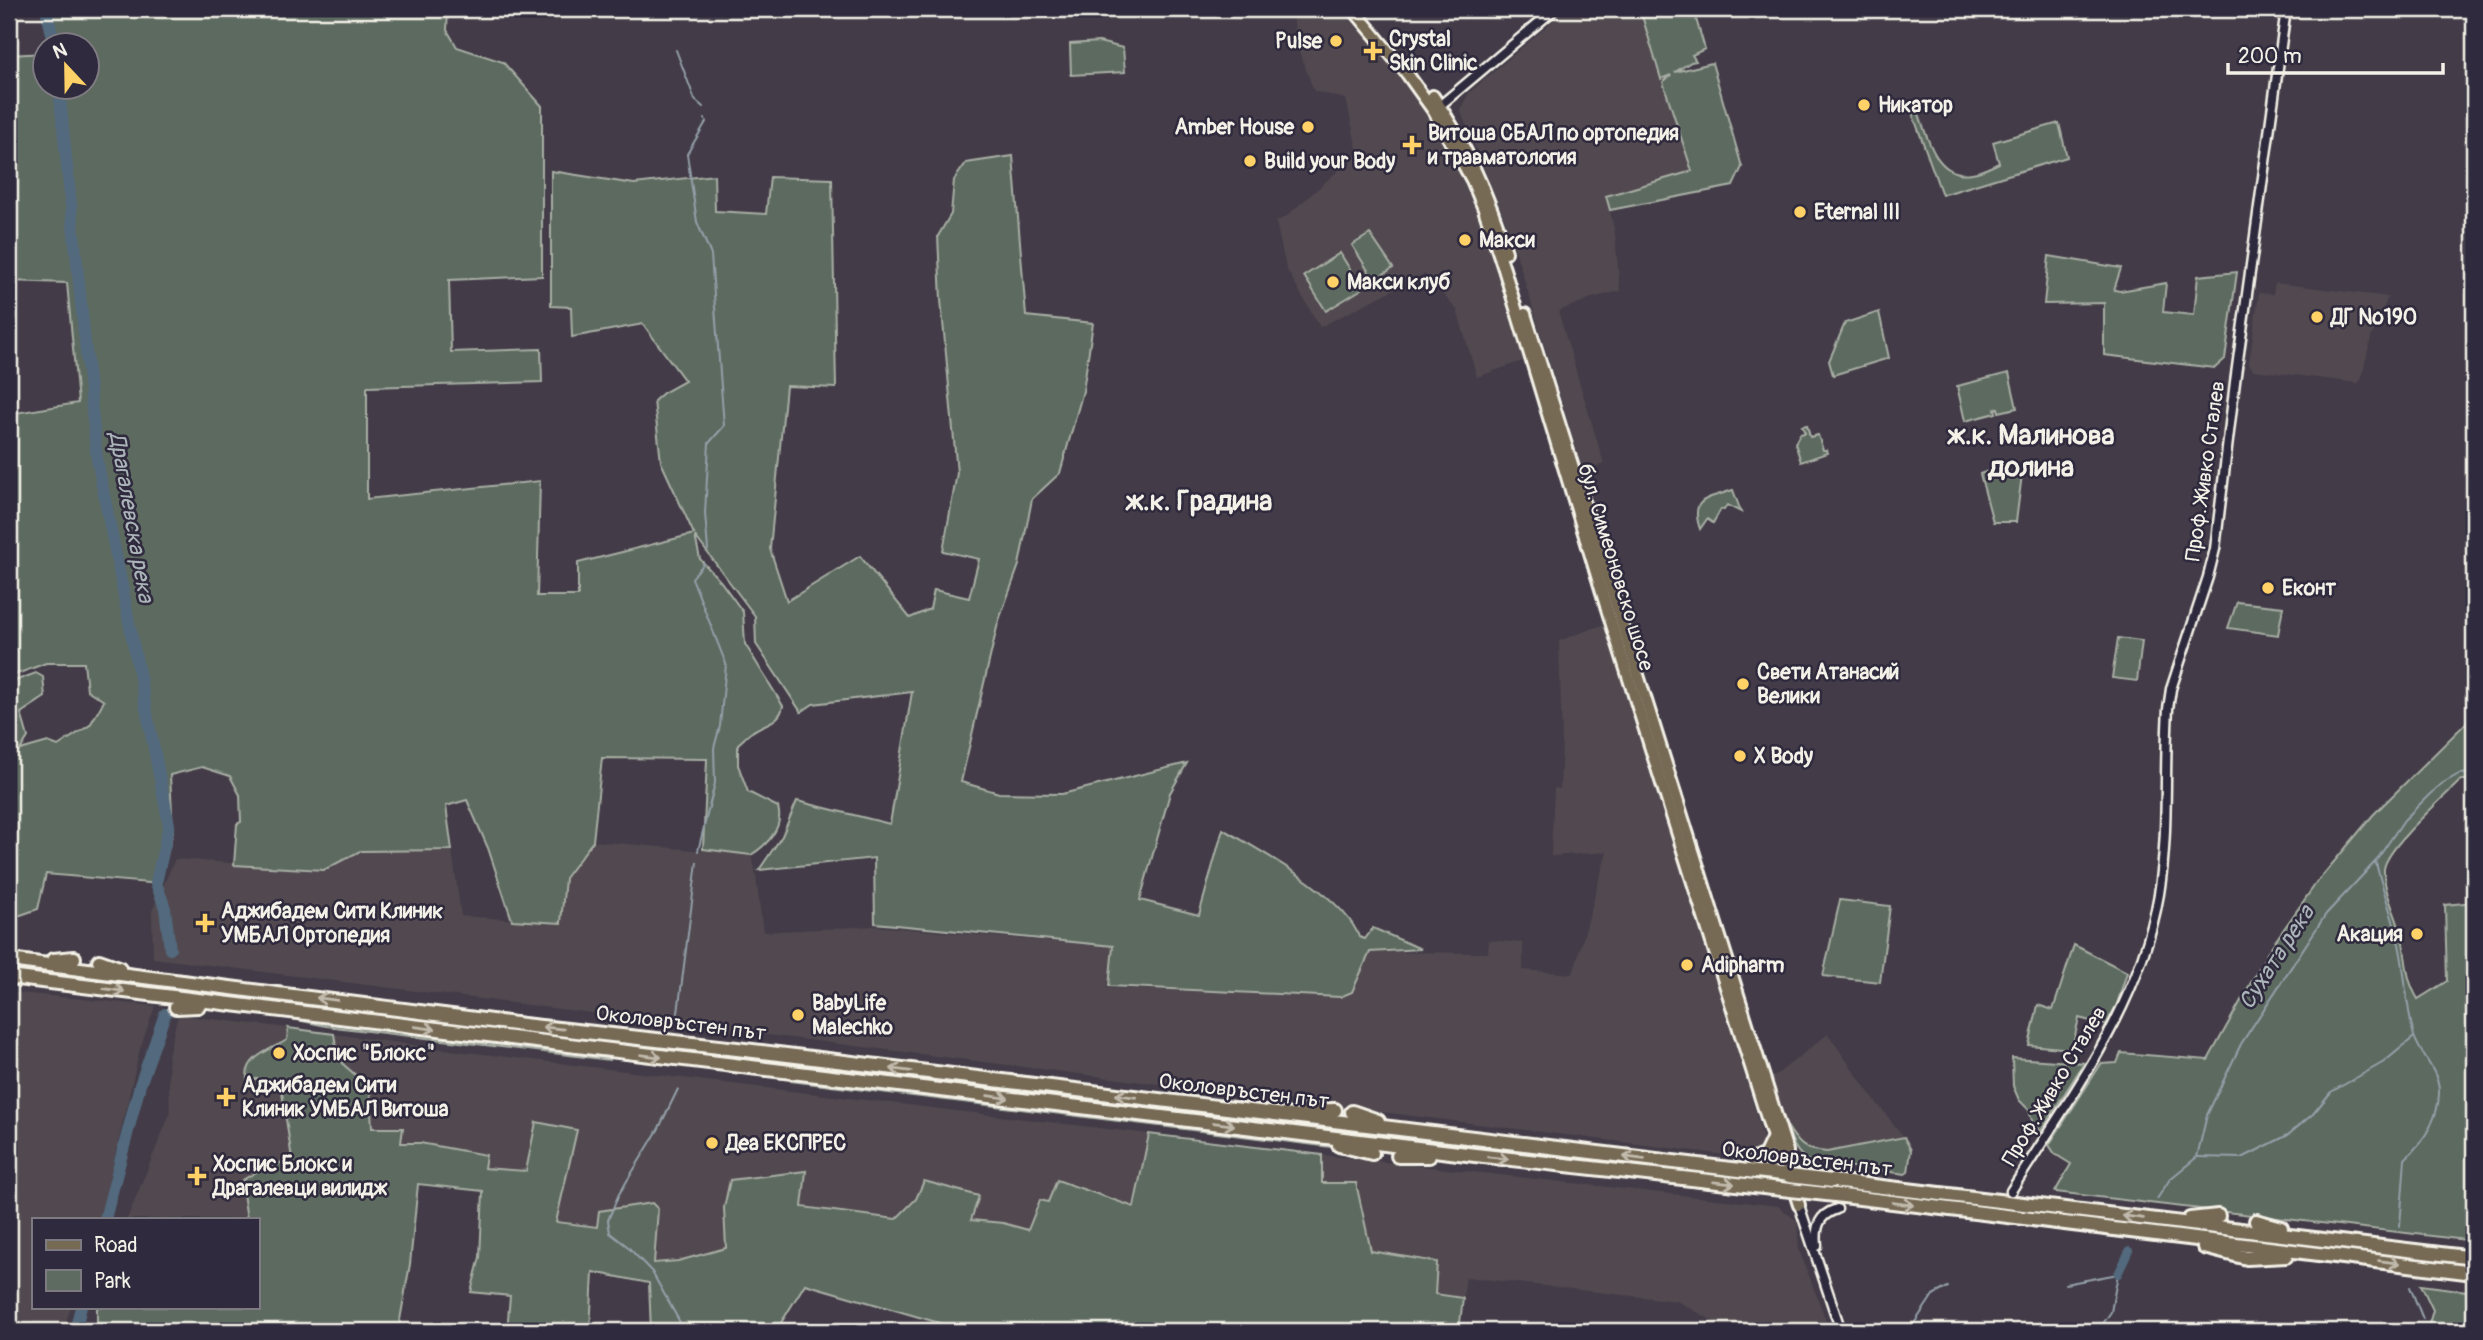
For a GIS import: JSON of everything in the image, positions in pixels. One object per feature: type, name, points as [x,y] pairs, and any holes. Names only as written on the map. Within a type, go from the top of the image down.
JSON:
[{"type":"highway","points":[[29,962],[74,958]]},
{"type":"highway","name":"Околовръстен път","points":[[9,960],[523,1025],[1267,1113],[1751,1166],[1832,1181],[2474,1258]]},
{"type":"highway","points":[[99,961],[146,976]]},
{"type":"highway","name":"Околовръстен път","points":[[9,977],[2474,1273]]},
{"type":"highway","points":[[22,979],[71,994]]},
{"type":"highway","points":[[176,1007],[240,1005]]},
{"type":"highway","points":[[1267,1113],[1335,1110]]},
{"type":"highway","points":[[1352,1112],[1405,1129]]},
{"type":"highway","points":[[1285,1131],[1372,1153]]},
{"type":"highway","points":[[1398,1156],[1475,1155]]},
{"type":"highway","points":[[2162,1221],[2218,1216]]},
{"type":"highway","points":[[2256,1221],[2322,1239]]},
{"type":"main road","name":"бул. Симеоновско шосе","points":[[1353,9],[1437,108],[1472,180],[1497,247],[1778,1154],[1786,1164],[1799,1205]]},
{"type":"main road","name":"бул. Симеоновско шосе","points":[[1362,9],[1437,108],[1479,177],[1498,226],[1787,1151],[1786,1164]]},
{"type":"main road","points":[[1751,1166],[1765,1154],[1773,1137]]},
{"type":"street","points":[[1437,108],[1555,9]]},
{"type":"street","name":"Проф. Живко Сталев","points":[[2011,1191],[2097,1057],[2115,1023],[2138,972],[2157,906],[2166,835],[2168,709],[2171,689],[2215,549],[2286,9]]},
{"type":"street","name":"бул. Симеоновско шосе","points":[[1799,1205],[1842,1331]]},
{"type":"street","points":[[1821,1270],[1817,1227],[1826,1213],[1837,1209]]},
{"type":"shaded area","points":[[1292,9],[1343,9],[1421,101],[1444,137],[1483,224],[1525,360],[1477,377],[1457,310],[1424,274],[1320,327],[1286,268],[1276,222],[1287,216],[1358,153],[1346,99],[1314,91],[1297,46]]},
{"type":"shaded area","points":[[1567,9],[1640,9],[1692,171],[1607,196],[1615,234],[1620,291],[1558,311],[1604,464],[1583,471],[1508,227],[1460,110],[1469,93]]},
{"type":"shaded area","name":"ДГ №190","points":[[2275,283],[2388,297],[2371,338],[2358,383],[2253,370],[2249,364],[2259,293],[2273,294]]},
{"type":"shaded area","points":[[1607,623],[1702,925],[1765,1145],[1750,1158],[153,958],[152,911],[175,859],[324,870],[360,851],[452,850],[461,916],[561,923],[565,878],[593,841],[751,855],[763,932],[875,926],[1112,947],[1107,988],[1340,997],[1352,992],[1370,952],[1488,953],[1489,940],[1523,943],[1523,970],[1573,974],[1607,852],[1551,856],[1554,788],[1560,789],[1562,742],[1559,641]]},
{"type":"shaded area","points":[[9,992],[155,1006],[140,1049],[100,1218],[32,1218],[32,1308],[71,1308],[63,1331],[9,1331]]},
{"type":"shaded area","points":[[178,1015],[288,1028],[287,1040],[250,1062],[247,1079],[280,1078],[292,1160],[268,1170],[257,1171],[241,1181],[247,1218],[127,1218],[170,1114],[168,1056]]},
{"type":"shaded area","points":[[334,1034],[1149,1134],[1134,1207],[1039,1200],[1028,1231],[1003,1223],[970,1220],[979,1196],[916,1199],[896,1219],[802,1207],[805,1171],[724,1208],[726,1248],[678,1261],[654,1263],[658,1209],[598,1227],[556,1222],[527,1171],[483,1168],[486,1155],[420,1143],[400,1143],[402,1129],[372,1129],[370,1091],[366,1084],[344,1065],[337,1051]]},
{"type":"shaded area","points":[[1828,1034],[1904,1137],[1826,1152],[1801,1147],[1787,1126],[1771,1079]]},
{"type":"shaded area","points":[[1322,1155],[1778,1206],[1797,1221],[1799,1250],[1830,1331],[1731,1331],[1677,1301],[1466,1277],[1463,1298],[1435,1295],[1437,1262],[1371,1251],[1356,1183],[1322,1183]]},
{"type":"green space","points":[[48,9],[448,9],[447,30],[457,47],[503,62],[542,106],[542,276],[449,280],[451,352],[541,349],[542,382],[367,387],[367,499],[540,481],[537,596],[578,596],[578,563],[694,534],[661,462],[654,401],[685,381],[643,324],[572,337],[571,307],[551,306],[551,171],[634,184],[714,175],[715,211],[766,214],[770,177],[832,179],[836,388],[786,386],[770,549],[787,601],[860,556],[910,618],[930,609],[934,590],[969,598],[979,559],[943,551],[957,473],[941,300],[938,236],[951,214],[954,180],[966,163],[1013,156],[1026,316],[1093,323],[1083,391],[1060,473],[1032,499],[1019,565],[998,623],[961,782],[999,793],[1062,794],[1187,763],[1170,793],[1140,900],[1199,915],[1223,829],[1279,862],[1320,891],[1351,921],[1359,937],[1365,939],[1373,928],[1421,949],[1370,952],[1352,992],[1340,997],[1109,986],[1113,946],[875,923],[874,858],[759,870],[782,836],[797,801],[890,824],[912,692],[813,704],[801,712],[756,644],[755,616],[695,536],[700,559],[743,612],[745,644],[783,706],[779,716],[750,733],[738,744],[738,765],[748,792],[778,807],[779,815],[773,835],[751,855],[703,849],[707,759],[602,758],[593,841],[565,878],[561,923],[512,920],[488,848],[467,800],[446,806],[452,850],[360,851],[324,870],[234,865],[237,824],[241,822],[240,795],[230,776],[202,767],[170,775],[173,831],[160,884],[46,874],[38,909],[9,919],[9,683],[36,673],[43,677],[45,697],[21,713],[28,737],[20,750],[48,742],[58,746],[90,725],[104,701],[87,690],[84,663],[46,663],[9,677],[9,414],[78,403],[67,283],[9,281],[9,55],[32,54],[32,102],[102,102],[102,32],[56,32]]},
{"type":"green space","points":[[1640,9],[1693,9],[1705,49],[1692,55],[1696,61],[1675,72],[1712,63],[1742,167],[1733,186],[1610,210],[1606,196],[1692,171],[1663,82],[1671,75],[1661,79]]},
{"type":"green space","points":[[1099,42],[1123,48],[1125,72],[1071,75],[1070,44]]},
{"type":"green space","points":[[1918,111],[1935,154],[1950,170],[1960,173],[1979,172],[1999,163],[1993,142],[2059,123],[2067,157],[1942,195],[1912,112]]},
{"type":"green space","points":[[1370,234],[1393,268],[1374,280],[1352,245]]},
{"type":"green space","name":"Макси клуб","points":[[1340,253],[1362,289],[1326,311],[1304,276]]},
{"type":"green space","points":[[2049,256],[2121,268],[2114,290],[2166,283],[2163,312],[2194,315],[2198,276],[2237,272],[2225,359],[2215,368],[2104,355],[2104,303],[2044,304]]},
{"type":"green space","points":[[1879,312],[1889,358],[1833,375],[1829,361],[1845,323]]},
{"type":"green space","points":[[2009,373],[2017,408],[1999,412],[1998,408],[1995,409],[1996,413],[1965,421],[1957,386]]},
{"type":"green space","points":[[1807,425],[1810,437],[1818,435],[1823,450],[1827,453],[1801,462],[1795,443],[1800,434],[1805,433],[1802,426]]},
{"type":"green space","points":[[2006,465],[2011,477],[2022,474],[2016,522],[1993,522],[1980,474]]},
{"type":"green space","points":[[1733,490],[1741,512],[1727,505],[1724,510],[1721,509],[1713,523],[1707,519],[1700,529],[1697,519],[1699,505],[1709,498]]},
{"type":"green space","points":[[2237,602],[2283,607],[2278,635],[2228,628]]},
{"type":"green space","points":[[2118,638],[2142,641],[2137,681],[2112,678]]},
{"type":"green space","points":[[2474,709],[2474,780],[2461,780],[2405,836],[2387,860],[2384,878],[2402,937],[2409,976],[2418,999],[2447,981],[2445,905],[2474,902],[2474,1241],[2055,1192],[2071,1164],[2055,1154],[2049,1145],[2101,1064],[2117,1063],[2121,1053],[2208,1060],[2269,950],[2317,882],[2373,815],[2466,723]]},
{"type":"green space","points":[[1840,900],[1890,906],[1880,982],[1823,976]]},
{"type":"green space","points":[[2074,945],[2127,972],[2117,1004],[2106,1025],[2079,1018],[2072,1049],[2029,1045],[2038,1005],[2053,1010]]},
{"type":"green space","points":[[194,977],[613,1028],[579,1027]]},
{"type":"green space","points":[[161,986],[1751,1178],[1751,1180],[160,989]]},
{"type":"green space","points":[[283,1017],[575,1053],[610,1060],[326,1026]]},
{"type":"green space","points":[[288,1028],[334,1034],[337,1051],[344,1065],[366,1084],[370,1091],[372,1128],[403,1128],[401,1143],[420,1143],[486,1155],[484,1168],[526,1171],[536,1122],[577,1130],[556,1222],[597,1227],[599,1211],[652,1203],[658,1209],[654,1263],[678,1261],[726,1248],[724,1208],[730,1180],[806,1171],[802,1207],[896,1219],[916,1199],[924,1181],[979,1196],[971,1220],[1003,1223],[1028,1230],[1040,1200],[1048,1202],[1057,1180],[1134,1207],[1149,1134],[1322,1155],[1322,1183],[1356,1183],[1371,1251],[1437,1262],[1435,1294],[1463,1298],[1459,1331],[967,1331],[805,1284],[776,1331],[651,1331],[649,1283],[593,1272],[590,1331],[507,1331],[510,1296],[471,1292],[480,1257],[483,1191],[418,1184],[410,1264],[398,1331],[97,1331],[97,1308],[259,1308],[259,1218],[247,1218],[241,1181],[258,1171],[268,1170],[292,1159],[280,1079],[247,1079],[247,1071],[260,1055],[287,1040]]},
{"type":"green space","points":[[2012,1058],[2084,1063],[2041,1131],[2033,1124],[2029,1110],[2019,1100],[2013,1086]]},
{"type":"green space","points":[[790,1081],[823,1082],[1303,1140],[1339,1148]]},
{"type":"green space","points":[[1787,1126],[1802,1145],[1812,1150],[1827,1152],[1904,1137],[1911,1150],[1908,1172],[1905,1174],[1809,1161],[1797,1150]]},
{"type":"green space","points":[[2421,1285],[2474,1292],[2474,1331],[2427,1331],[2433,1310]]},
{"type":"waterway","name":"Драгалевска река","points":[[46,9],[52,32]]},
{"type":"waterway","points":[[676,50],[695,100],[703,107]]},
{"type":"waterway","name":"Драгалевска река","points":[[60,102],[97,459],[169,825],[156,883],[165,908],[170,949]]},
{"type":"waterway","points":[[705,119],[706,122],[687,154],[697,222],[711,255],[724,426],[709,443],[705,513],[708,550]]},
{"type":"waterway","points":[[698,851],[715,783],[714,748],[720,726],[726,664],[692,578],[704,563]]},
{"type":"waterway","name":"Сухата река","points":[[2157,1199],[2170,1179],[2197,1157],[2207,1115],[2241,1044],[2326,914],[2376,861],[2404,820],[2430,794],[2459,774],[2474,773]]},
{"type":"waterway","points":[[678,1013],[697,862]]},
{"type":"waterway","points":[[2376,863],[2400,948],[2414,1036],[2433,1071],[2439,1094],[2433,1122],[2405,1159],[2400,1226]]},
{"type":"waterway","name":"Драгалевска река","points":[[105,1218],[140,1085],[165,1014]]},
{"type":"waterway","points":[[2198,1157],[2242,1158],[2288,1135],[2313,1114],[2331,1092],[2384,1062],[2414,1037]]},
{"type":"waterway","points":[[678,1089],[658,1130],[619,1194],[608,1220],[610,1233],[652,1272],[682,1326]]},
{"type":"waterway","name":"Сухата река","points":[[2118,1274],[2129,1251]]},
{"type":"waterway","name":"Сухата река","points":[[2065,1284],[2118,1274],[2111,1312],[2098,1331]]},
{"type":"waterway","points":[[1909,1331],[1933,1295],[1948,1287]]},
{"type":"waterway","points":[[2410,1287],[2423,1319]]},
{"type":"waterway","name":"Драгалевска река","points":[[75,1331],[81,1308]]},
{"type":"place","name":"Pulse","points":[[1336,41]]},
{"type":"place","name":"Crystal Skin Clinic","points":[[1373,51]]},
{"type":"place","name":"Никатор","points":[[1864,105]]},
{"type":"place","name":"Amber House","points":[[1308,127]]},
{"type":"place","name":"Витоша СБАЛ по ортопедия и травматология","points":[[1412,145]]},
{"type":"place","name":"Build your Body","points":[[1250,161]]},
{"type":"place","name":"Eternal III","points":[[1800,212]]},
{"type":"place","name":"Макси","points":[[1465,240]]},
{"type":"place","name":"Макси клуб","points":[[1333,282]]},
{"type":"place","name":"ДГ №190","points":[[2317,317]]},
{"type":"place","name":"Еконт","points":[[2268,588]]},
{"type":"place","name":"Свети Атанасий Велики","points":[[1743,684]]},
{"type":"place","name":"X Body","points":[[1740,756]]},
{"type":"place","name":"Аджибадем Сити Клиник УМБАЛ Ортопедия","points":[[205,923]]},
{"type":"place","name":"Акация","points":[[2417,934]]},
{"type":"place","name":"Adipharm","points":[[1687,965]]},
{"type":"place","name":"BabyLife Malechko","points":[[798,1015]]},
{"type":"place","name":"Хоспис \"Блокс\"","points":[[279,1053]]},
{"type":"place","name":"Аджибадем Сити Клиник УМБАЛ Витоша","points":[[226,1097]]},
{"type":"place","name":"Деа ЕКСПРЕС","points":[[712,1143]]},
{"type":"place","name":"Хоспис Блокс и Драгалевци вилидж","points":[[197,1176]]},
{"type":"district","name":"ж.к. Малинова долина","points":[[2031,450]]},
{"type":"district","name":"ж.к. Градина","points":[[1199,500]]}]
